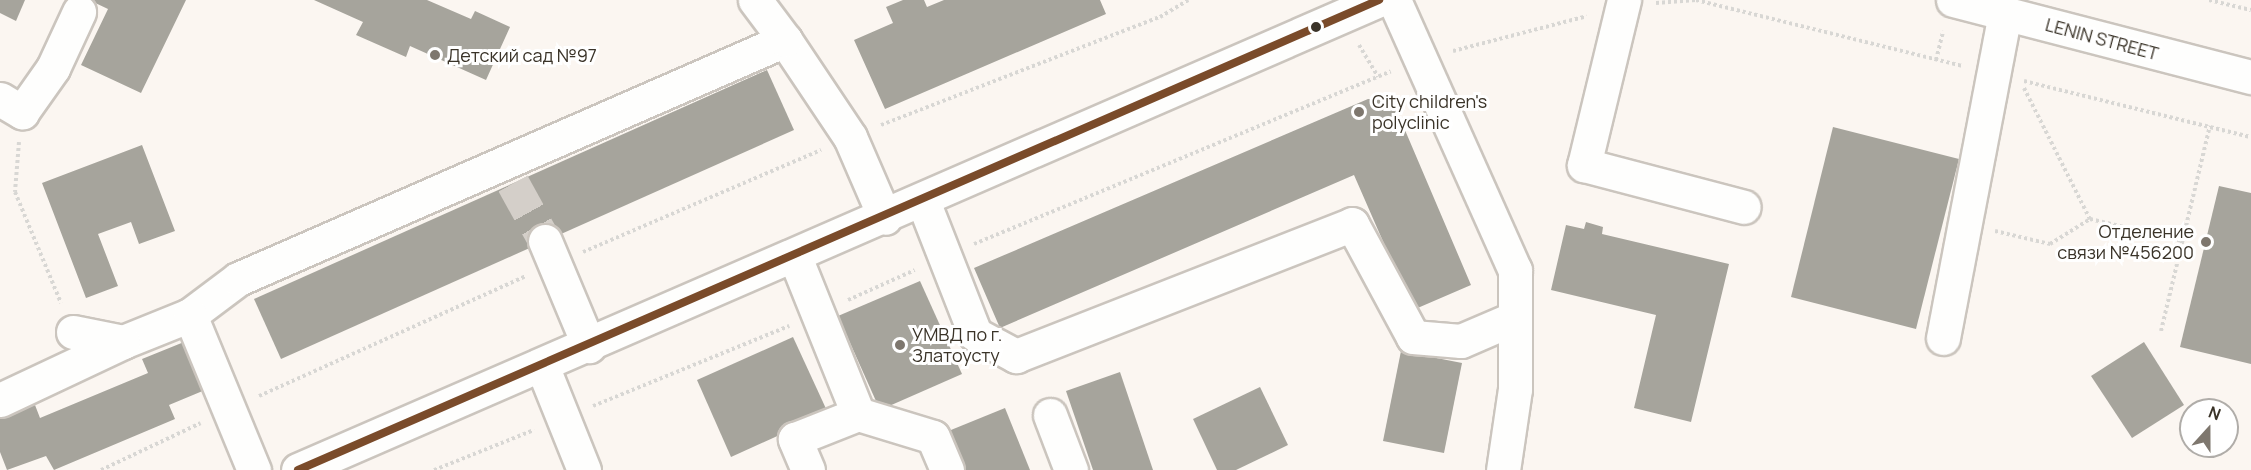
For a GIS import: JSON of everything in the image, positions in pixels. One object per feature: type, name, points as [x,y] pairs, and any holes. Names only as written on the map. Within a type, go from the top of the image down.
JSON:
[{"type":"main road","points":[[755,0],[785,40],[850,137],[885,218]]},
{"type":"main road","points":[[298,470],[543,368],[1379,0]]},
{"type":"main road","points":[[1394,0],[1515,270],[1512,319],[1515,389],[1503,470]]},
{"type":"main road","name":"LENIN STREET","points":[[1953,0],[2251,77]]},
{"type":"main road","points":[[1625,2],[1584,165],[1744,207]]},
{"type":"main road","points":[[11,106],[53,68],[79,12]]},
{"type":"main road","points":[[1943,338],[2005,13]]},
{"type":"main road","points":[[0,400],[123,342],[190,315],[238,279],[510,173],[785,40]]},
{"type":"main road","points":[[923,201],[975,334],[1016,356],[1352,224],[1413,337],[1461,341],[1512,319]]},
{"type":"main road","points":[[548,253],[589,346]]},
{"type":"main road","points":[[795,257],[820,313],[858,414]]},
{"type":"main road","points":[[190,315],[232,408],[254,470]]},
{"type":"main road","points":[[73,332],[123,342]]},
{"type":"main road","points":[[543,368],[584,470]]},
{"type":"main road","points":[[807,470],[795,439],[858,414],[933,437],[946,470]]},
{"type":"main road","points":[[1050,415],[1071,470]]},
{"type":"path","points":[[101,470],[548,253],[1160,17],[1188,0]]},
{"type":"path","points":[[434,470],[820,313],[945,256],[1421,59],[1625,2],[1696,0],[1800,30],[1994,73]]},
{"type":"path","points":[[2209,0],[2251,10]]},
{"type":"path","points":[[2090,219],[2020,79],[2251,136]]},
{"type":"path","points":[[11,106],[15,192],[73,332]]},
{"type":"path","points":[[2161,331],[2210,126]]},
{"type":"path","points":[[1965,224],[2050,244],[2090,219],[2182,241]]},
{"type":"building","points":[[0,0],[25,0],[16,21],[0,13]]},
{"type":"building","points":[[89,0],[186,0],[141,93],[81,65],[108,9]]},
{"type":"building","points":[[314,0],[427,0],[471,19],[475,11],[510,27],[486,80],[410,46],[406,57],[356,35],[363,22]]},
{"type":"building","points":[[903,0],[924,0],[927,7],[944,0],[1100,0],[1106,14],[885,109],[854,40],[893,23],[886,7]]},
{"type":"building","points":[[767,70],[794,130],[281,359],[254,299]]},
{"type":"building","points":[[1368,99],[1383,100],[1396,109],[1471,285],[1413,310],[1354,175],[1000,328],[974,268]]},
{"type":"building","points":[[1833,127],[1959,159],[1916,329],[1791,297]]},
{"type":"building","points":[[142,145],[175,231],[139,244],[131,222],[98,234],[118,286],[86,298],[42,183]]},
{"type":"building","points":[[2219,186],[2251,193],[2251,364],[2180,347]]},
{"type":"building","points":[[1586,222],[1603,227],[1602,234],[1729,264],[1691,422],[1634,408],[1656,315],[1551,290],[1566,225],[1584,229]]},
{"type":"building","name":"УМВД по г. Златоусту","points":[[920,281],[962,374],[880,410],[838,316]]},
{"type":"building","points":[[793,337],[828,413],[731,457],[697,380]]},
{"type":"building","points":[[184,342],[205,390],[169,405],[175,419],[54,470],[46,456],[7,470],[0,452],[0,419],[35,405],[40,418],[148,373],[142,359]]},
{"type":"building","points":[[2144,342],[2180,398],[2179,408],[2132,438],[2091,376]]},
{"type":"building","points":[[1401,351],[1462,363],[1444,453],[1383,441]]},
{"type":"building","points":[[1120,372],[1153,470],[1093,470],[1066,391]]},
{"type":"building","points":[[1260,387],[1288,445],[1236,470],[1217,470],[1193,419]]},
{"type":"building","points":[[1005,408],[1030,470],[961,470],[946,432]]},
{"type":"tunnel","points":[[513,183],[545,241]]},
{"type":"transit line","points":[[298,470],[1379,0]]},
{"type":"place","name":"Детский сад №97","points":[[435,55]]},
{"type":"place","name":"City children's polyclinic","points":[[1359,112]]},
{"type":"place","name":"Отделение связи №456200","points":[[2206,242]]},
{"type":"place","name":"УМВД по г. Златоусту","points":[[900,345]]}]
